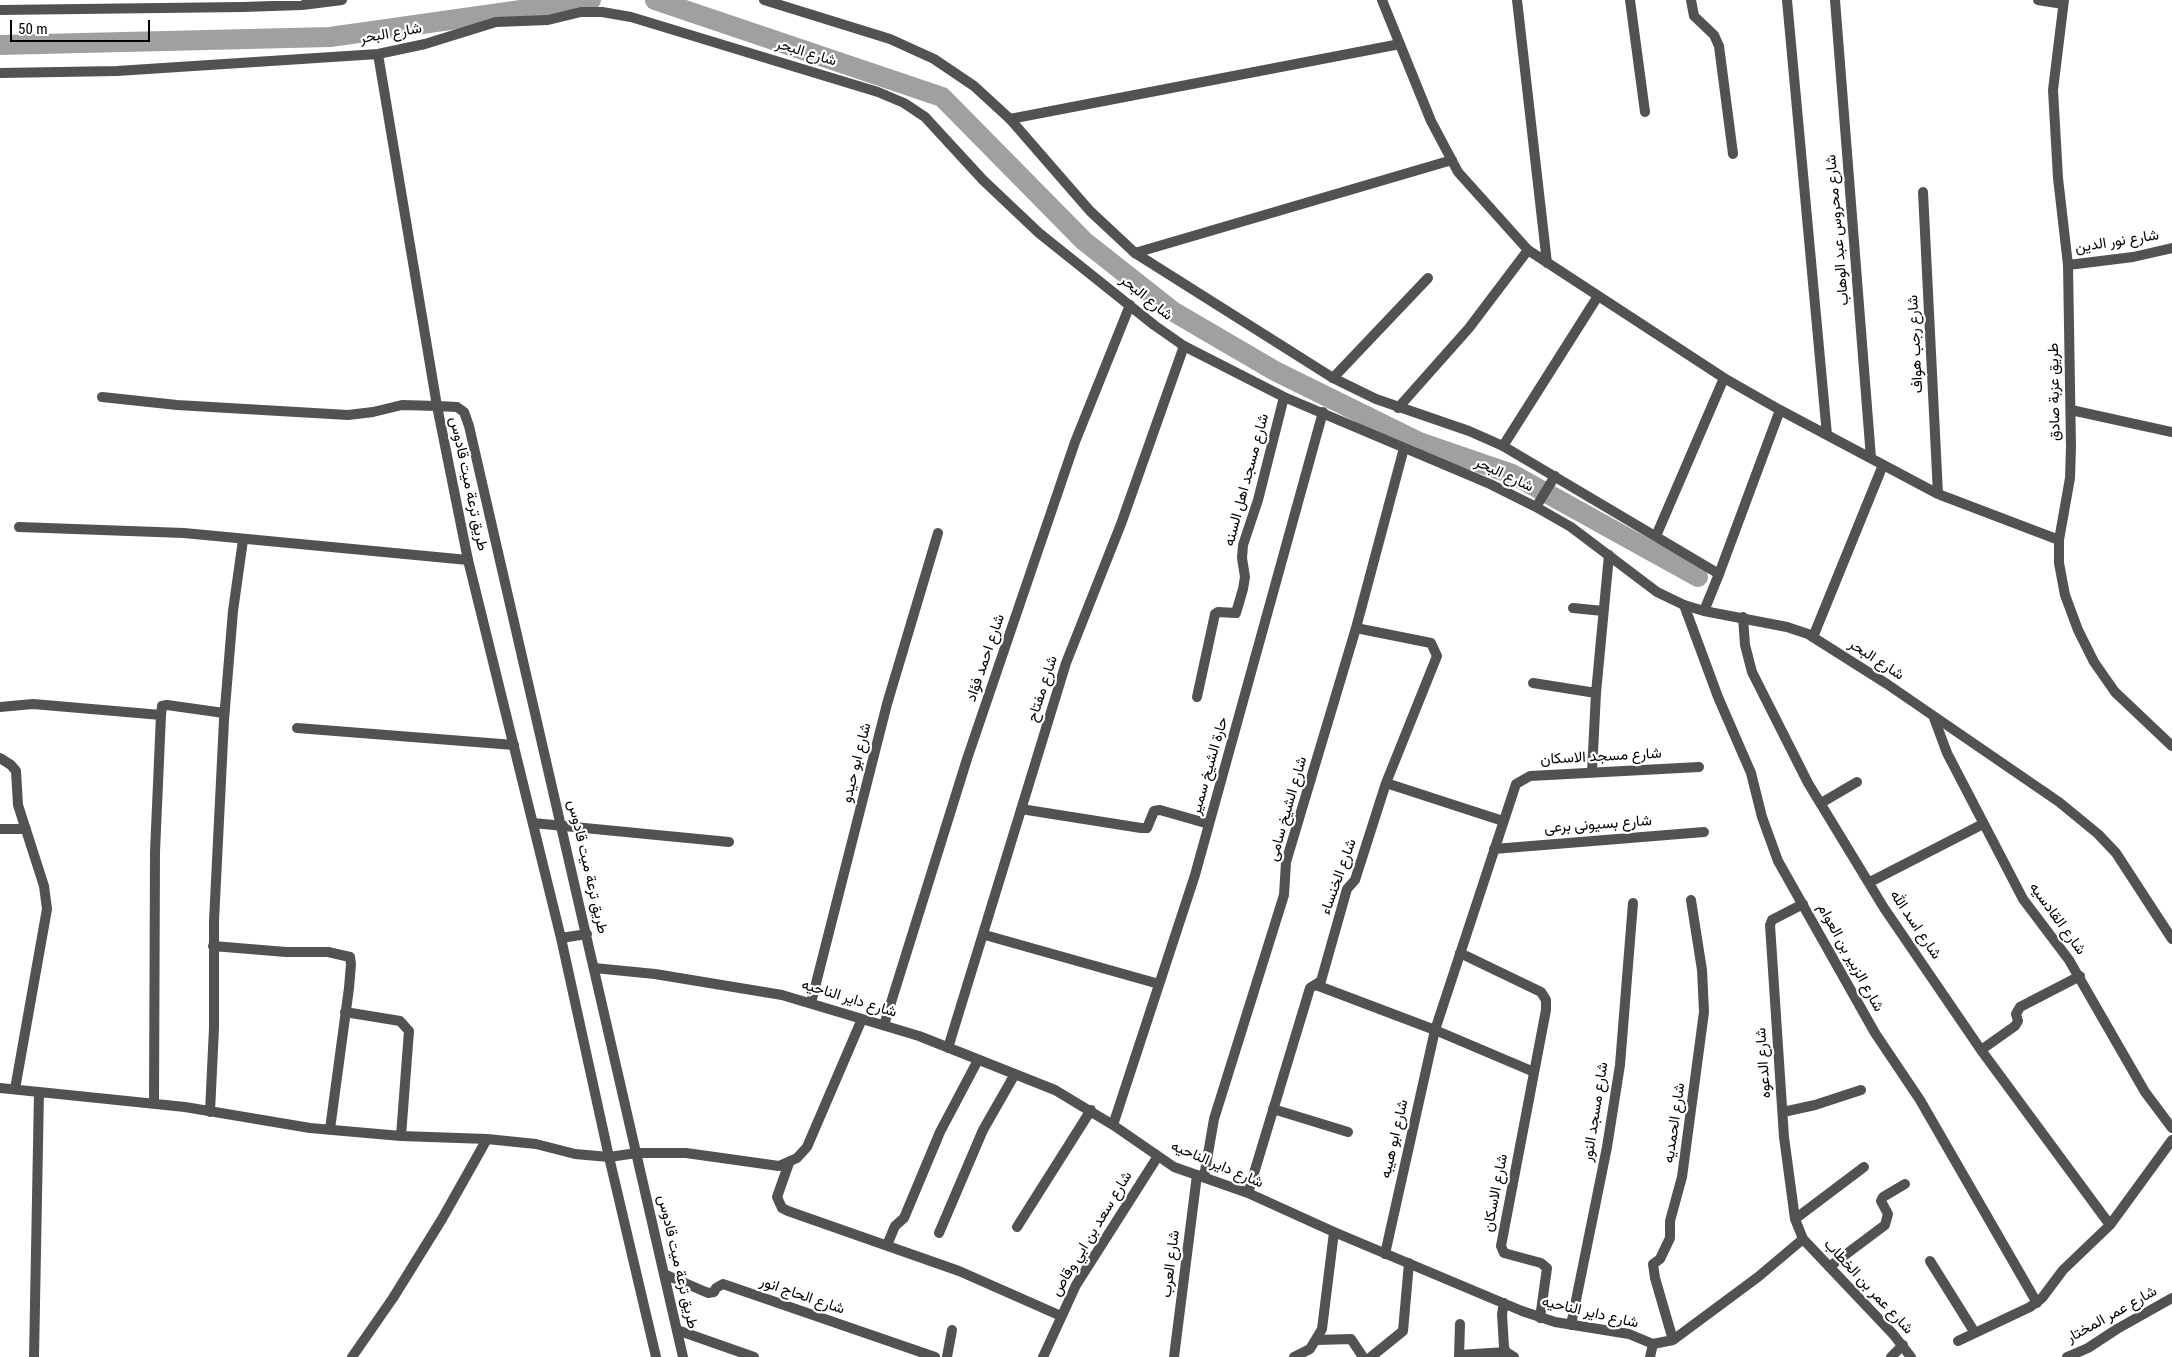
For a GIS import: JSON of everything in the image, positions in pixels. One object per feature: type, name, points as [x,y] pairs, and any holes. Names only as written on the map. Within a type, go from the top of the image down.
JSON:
[{"type":"street","points":[[0,10],[243,7],[302,5],[342,0]]},
{"type":"street","name":"شارع البحر","points":[[764,0],[890,39],[934,59],[974,86],[1010,119],[1090,211],[1135,253],[1333,378],[1398,408],[1469,431],[1503,446],[1552,479],[1656,536],[1719,574]]},
{"type":"street","points":[[1382,0],[1431,121],[1458,172],[1528,250],[1724,378],[1780,410],[1938,494],[2059,540]]},
{"type":"street","points":[[1518,0],[1547,263]]},
{"type":"street","points":[[1630,0],[1645,112]]},
{"type":"street","points":[[1691,0],[1694,16],[1714,35],[1719,46],[1733,154]]},
{"type":"street","points":[[1787,0],[1827,435]]},
{"type":"street","name":"شارع محروس عبد الوهاب","points":[[1835,0],[1872,458]]},
{"type":"street","points":[[2038,0],[2064,2]]},
{"type":"street","name":"طريق عزبة صادق","points":[[2064,2],[2053,90],[2058,178],[2068,265],[2071,410],[2070,478],[2059,540],[2059,563],[2065,595],[2078,630],[2094,662],[2115,692],[2172,746]]},
{"type":"street","name":"شارع البحر","points":[[0,72],[117,70],[378,54],[425,44],[496,22],[548,20],[580,12],[602,12],[631,17],[878,92],[904,103],[925,117],[983,180],[1040,234],[1154,325],[1184,346],[1284,397],[1324,412],[1404,448],[1539,503],[1658,592],[1684,605],[1704,612],[1743,617],[1788,627],[1813,638],[1887,684],[2058,802],[2098,834],[2116,853],[2172,939]]},
{"type":"street","points":[[1010,119],[1400,44]]},
{"type":"street","name":"طريق ترعة ميت قادوس","points":[[378,54],[437,406],[468,560],[561,938],[609,1157],[656,1357]]},
{"type":"street","points":[[1135,253],[1452,160]]},
{"type":"street","name":"شارع رجب هواف","points":[[1923,192],[1938,494]]},
{"type":"street","name":"شارع نور الدين","points":[[2068,265],[2133,257],[2172,248]]},
{"type":"street","points":[[1398,408],[1469,328],[1528,250]]},
{"type":"street","points":[[1333,378],[1428,278]]},
{"type":"street","points":[[1503,446],[1598,296]]},
{"type":"street","name":"شارع احمد فؤاد","points":[[884,1025],[967,759],[1075,442],[1130,305]]},
{"type":"street","name":"شارع مفتاح","points":[[948,1048],[985,935],[1066,663],[1121,524],[1184,346]]},
{"type":"street","points":[[1656,536],[1724,378]]},
{"type":"street","points":[[102,397],[177,405],[348,415],[373,412],[402,405],[437,406]]},
{"type":"street","name":"شارع مسجد اهل السنه","points":[[1197,697],[1215,614],[1218,612],[1236,613],[1243,589],[1245,576],[1242,558],[1243,545],[1258,500],[1284,397]]},
{"type":"street","name":"طريق ترعة ميت قادوس","points":[[437,406],[457,408],[464,412],[469,426],[683,1357]]},
{"type":"street","points":[[1704,612],[1780,410]]},
{"type":"street","points":[[2071,410],[2172,432]]},
{"type":"street","name":"حارة الشيخ سمير","points":[[1114,1125],[1195,875],[1324,412]]},
{"type":"street","name":"شارع الشيخ سامى","points":[[1201,1176],[1214,1119],[1284,895],[1286,862],[1356,628],[1404,448]]},
{"type":"street","points":[[1813,638],[1883,465]]},
{"type":"street","points":[[1539,503],[1552,479]]},
{"type":"street","points":[[19,527],[184,533],[468,560]]},
{"type":"street","name":"شارع ابو حيدو","points":[[811,1003],[887,704],[938,533]]},
{"type":"street","points":[[210,1112],[214,1028],[213,946],[224,712],[232,621],[243,540]]},
{"type":"street","points":[[1592,772],[1596,693],[1609,555]]},
{"type":"street","name":"شارع الزبير بن العوام","points":[[1684,605],[1718,697],[1751,774],[1762,817],[1778,861],[1875,1033],[1920,1100],[2037,1303]]},
{"type":"street","points":[[1573,608],[1603,611]]},
{"type":"street","name":"شارع اسد الله","points":[[1743,617],[1745,645],[1752,672],[1799,766],[1884,908],[1981,1050],[2110,1225]]},
{"type":"street","name":"شارع الخنساء","points":[[1248,1193],[1310,988],[1321,981],[1347,889],[1355,880],[1386,783],[1437,656],[1431,643],[1356,628]]},
{"type":"street","points":[[1533,683],[1596,693]]},
{"type":"street","points":[[0,707],[33,704],[161,715]]},
{"type":"street","points":[[154,1103],[155,852],[161,715],[164,704],[224,712]]},
{"type":"street","name":"شارع القادسيه","points":[[1934,718],[1947,753],[2023,899],[2080,976],[2145,1092],[2172,1128]]},
{"type":"street","points":[[297,728],[514,745]]},
{"type":"street","points":[[0,758],[11,765],[16,771],[18,805],[44,886],[46,908],[15,1089]]},
{"type":"street","name":"شارع مسجد الاسكان","points":[[1503,821],[1514,790],[1522,779],[1530,776],[1699,767]]},
{"type":"street","points":[[1821,803],[1857,782]]},
{"type":"street","points":[[1386,783],[1503,821],[1435,1030]]},
{"type":"street","points":[[1022,809],[1141,828],[1147,828],[1154,811],[1160,810],[1209,824]]},
{"type":"street","points":[[533,823],[729,842]]},
{"type":"street","points":[[1870,882],[1983,824]]},
{"type":"street","points":[[0,829],[26,829]]},
{"type":"street","name":"شارع بسيونى برعى","points":[[1494,848],[1704,832]]},
{"type":"street","name":"شارع الحمديه","points":[[1672,1340],[1654,1278],[1653,1264],[1660,1259],[1670,1238],[1670,1221],[1683,1168],[1704,1012],[1702,970],[1691,900]]},
{"type":"street","name":"شارع مسجد النور","points":[[1570,1325],[1607,1147],[1620,1065],[1633,903]]},
{"type":"street","name":"شارع الدعوه","points":[[1803,904],[1770,922],[1787,1172],[1795,1218],[1803,1239]]},
{"type":"street","points":[[561,938],[587,934]]},
{"type":"street","points":[[985,935],[1159,984]]},
{"type":"street","points":[[213,946],[286,952],[328,952],[350,957],[352,964],[330,1129]]},
{"type":"street","name":"شارع الاسكان","points":[[1460,953],[1541,992],[1545,996],[1547,1006],[1501,1249],[1504,1252],[1546,1265],[1547,1273],[1540,1318]]},
{"type":"street","name":"شارع داير الناحيه","points":[[594,968],[704,981],[811,1003],[884,1025],[1055,1090],[1091,1110],[1174,1167],[1248,1193],[1385,1254],[1540,1318],[1570,1325],[1614,1330],[1653,1344],[1672,1340],[1758,1277],[1803,1239]]},
{"type":"street","points":[[1981,1050],[2015,1026],[2018,1021],[2016,1014],[2020,1007],[2080,976]]},
{"type":"street","points":[[1316,985],[1435,1030],[1534,1072]]},
{"type":"street","points":[[345,1012],[400,1021],[409,1031],[401,1136]]},
{"type":"street","points":[[0,1088],[154,1103],[246,1119],[330,1129],[401,1136],[487,1139],[536,1144],[575,1154],[609,1157],[637,1153],[686,1153],[752,1164],[780,1166],[798,1158],[807,1147],[862,1019]]},
{"type":"street","name":"شارع ابو هيبه","points":[[1385,1254],[1435,1030]]},
{"type":"street","points":[[887,1245],[895,1226],[904,1218],[940,1132],[978,1060]]},
{"type":"street","points":[[939,1233],[983,1130],[1015,1074]]},
{"type":"street","points":[[1783,1112],[1815,1105],[1861,1090]]},
{"type":"street","points":[[34,1357],[39,1092]]},
{"type":"street","points":[[1017,1227],[1091,1110]]},
{"type":"street","points":[[1273,1110],[1348,1132]]},
{"type":"street","points":[[352,1357],[394,1298],[438,1227],[487,1139]]},
{"type":"street","points":[[1958,1341],[2037,1303],[2063,1270],[2096,1241],[2110,1225],[2172,1140]]},
{"type":"street","name":"شارع سعد بن ابي وقاص","points":[[1042,1357],[1076,1285],[1158,1156]]},
{"type":"street","points":[[789,1163],[777,1197],[782,1208],[959,1271],[1061,1316]]},
{"type":"street","points":[[1795,1218],[1864,1167]]},
{"type":"street","name":"شارع العرب","points":[[1174,1357],[1201,1176]]},
{"type":"street","points":[[1830,1267],[1885,1225],[1888,1214],[1881,1201],[1905,1184]]},
{"type":"street","points":[[1294,1357],[1310,1349],[1322,1329],[1334,1232]]},
{"type":"street","name":"شارع عمر بن الخطاب","points":[[1803,1239],[1903,1345],[1911,1357]]},
{"type":"street","points":[[1930,1261],[1975,1333]]},
{"type":"street","points":[[1371,1357],[1403,1331],[1409,1263]]},
{"type":"street","name":"شارع الحاج انور","points":[[664,1274],[708,1293],[714,1292],[716,1288],[724,1284],[935,1357]]},
{"type":"street","name":"شارع عمر المختار","points":[[2067,1357],[2088,1348],[2172,1298]]},
{"type":"street","points":[[1460,1324],[1459,1356],[1510,1355],[1502,1331],[1504,1303]]},
{"type":"street","points":[[677,1330],[754,1357]]},
{"type":"street","points":[[947,1357],[952,1330]]},
{"type":"street","points":[[1317,1340],[1352,1339],[1363,1357]]},
{"type":"street","points":[[1650,1357],[1653,1344]]},
{"type":"street","points":[[1891,1357],[1903,1345]]},
{"type":"waterway","points":[[0,45],[330,37],[591,0]]},
{"type":"waterway","points":[[655,0],[942,97],[1084,241],[1174,312],[1275,371],[1419,442],[1512,474],[1698,577]]}]
